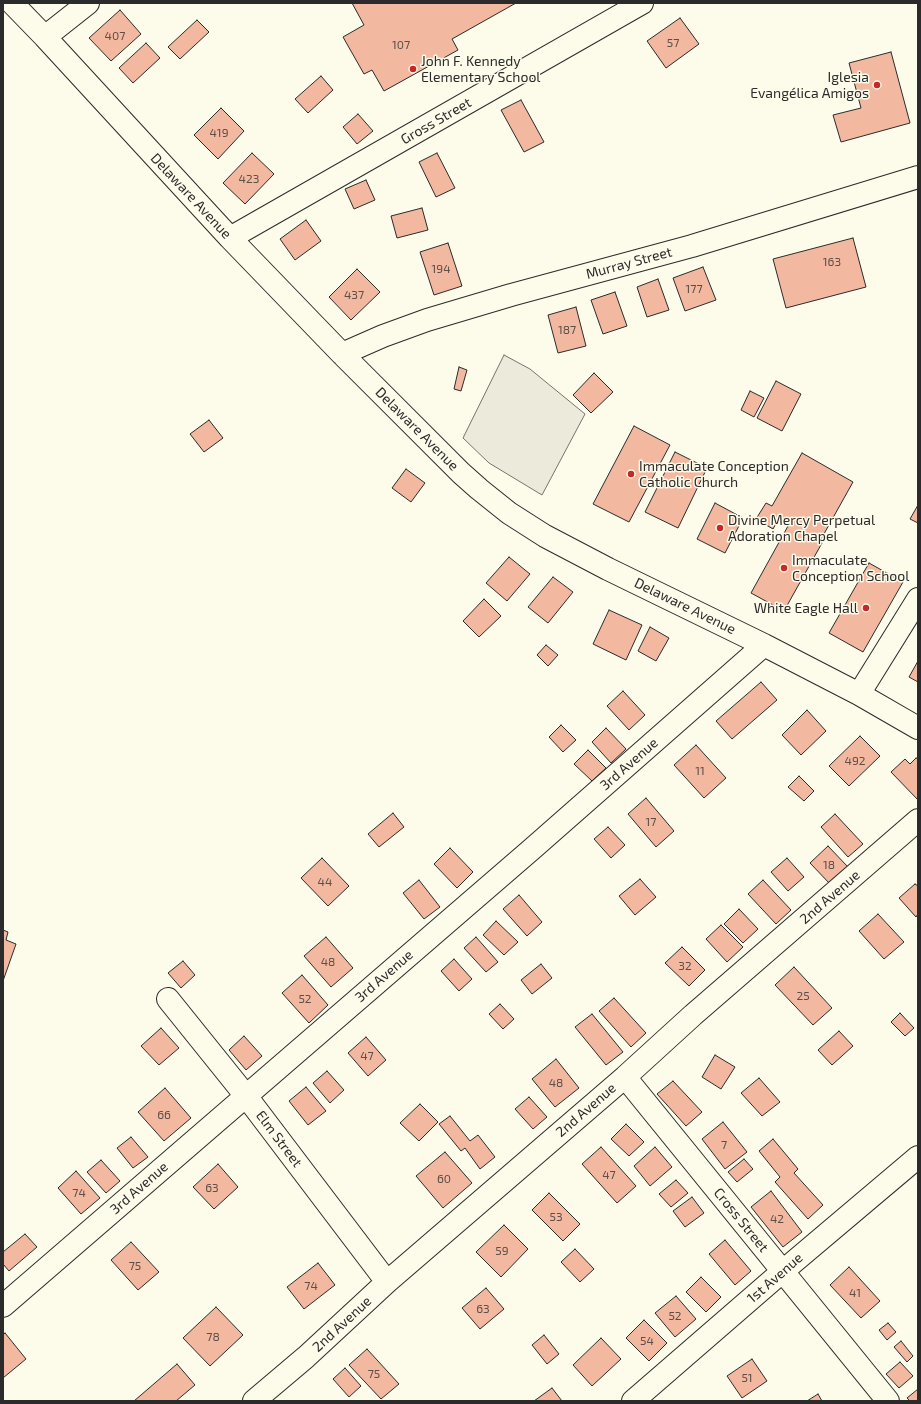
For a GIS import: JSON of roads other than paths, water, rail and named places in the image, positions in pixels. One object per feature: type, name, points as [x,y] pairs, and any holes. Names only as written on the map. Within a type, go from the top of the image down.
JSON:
[{"type":"street","name":"Delaware Avenue","points":[[12,3],[230,238],[342,354],[461,473],[509,513],[545,536],[608,569],[764,645],[859,694],[918,728]]},
{"type":"street","points":[[45,37],[88,3]]},
{"type":"street","name":"Gross Street","points":[[230,238],[642,3]]},
{"type":"street","name":"Murray Street","points":[[342,354],[383,336],[427,320],[511,295],[692,246],[918,177]]},
{"type":"street","points":[[859,694],[918,599]]},
{"type":"street","name":"3rd Avenue","points":[[3,1306],[532,849],[764,645]]},
{"type":"street","name":"2nd Avenue","points":[[254,1401],[306,1357],[387,1282],[625,1077],[693,1015],[918,820]]},
{"type":"street","name":"Elm Street","points":[[168,999],[246,1096],[387,1282]]},
{"type":"street","name":"Cross Street","points":[[625,1077],[888,1401]]},
{"type":"street","name":"1st Avenue","points":[[633,1401],[918,1157]]},
{"type":"place","name":"John F. Kennedy Elementary School","points":[[413,69]]},
{"type":"place","name":"Iglesia Evangélica Amigos","points":[[877,85]]},
{"type":"place","name":"Immaculate Conception Catholic Church","points":[[631,474]]},
{"type":"place","name":"Divine Mercy Perpetual Adoration Chapel","points":[[720,528]]},
{"type":"place","name":"Immaculate Conception School","points":[[784,568]]},
{"type":"place","name":"White Eagle Hall","points":[[866,608]]}]
